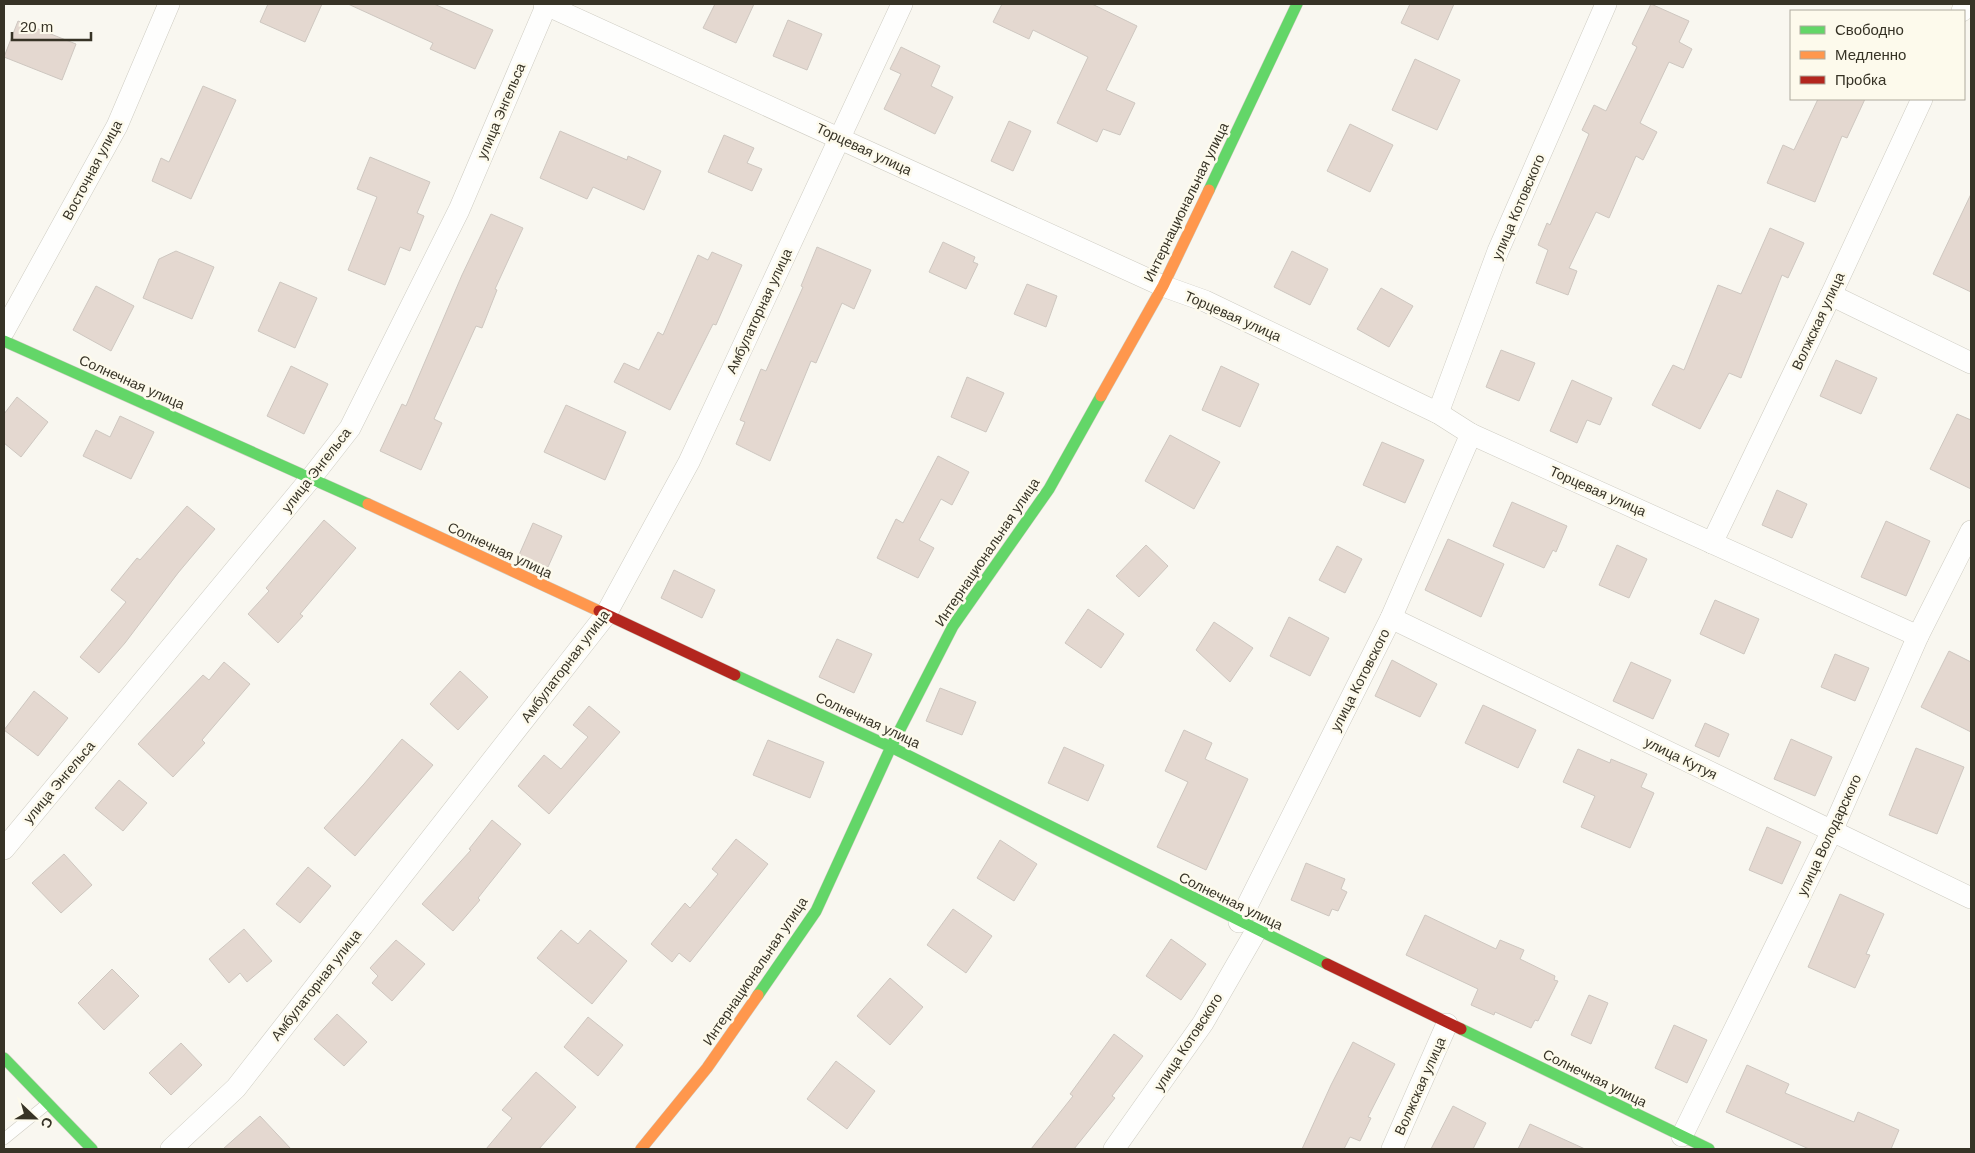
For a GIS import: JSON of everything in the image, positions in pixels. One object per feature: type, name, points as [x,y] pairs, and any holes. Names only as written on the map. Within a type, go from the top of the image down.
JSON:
[{"type":"street","name":"Восточная улица","points":[[4,331],[117,126],[170,4]]},
{"type":"street","name":"Торцевая улица","points":[[545,4],[1162,286],[1205,301],[1438,413],[1471,434],[1918,636]]},
{"type":"street","name":"улица Энгельса","points":[[4,849],[311,478],[350,428],[459,210],[545,4]]},
{"type":"street","name":"Амбулаторная улица","points":[[171,1149],[236,1088],[605,616],[689,462],[902,4]]},
{"type":"street","name":"Интернациональная улица","points":[[641,1149],[707,1068],[816,911],[891,747],[953,626],[1049,489],[1162,286],[1297,4]]},
{"type":"street","name":"улица Котовского","points":[[1438,413],[1498,251],[1606,4]]},
{"type":"street","name":"Волжская улица","points":[[1712,543],[1831,295],[1922,100]]},
{"type":"street","points":[[1831,295],[1971,363]]},
{"type":"street","name":"Солнечная улица","points":[[4,341],[311,478],[891,747],[1247,926],[1709,1149]]},
{"type":"street","name":"улица Котовского","points":[[1114,1149],[1203,1023],[1391,618],[1471,434]]},
{"type":"street","name":"улица Володарского","points":[[1682,1136],[1832,831],[1918,636],[1971,531]]},
{"type":"street","name":"улица Кутуя","points":[[1391,618],[1971,898]]},
{"type":"street","name":"Волжская улица","points":[[1392,1149],[1447,1024]]},
{"type":"street","points":[[4,1058],[92,1149]]},
{"type":"lane","points":[[4,1140],[47,1104]]},
{"type":"building","points":[[268,4],[322,4],[305,42],[260,22]]},
{"type":"building","points":[[348,4],[434,4],[493,30],[475,69],[430,49],[433,43]]},
{"type":"building","points":[[715,4],[754,4],[736,43],[703,28]]},
{"type":"building","points":[[1002,4],[1092,4],[1137,26],[1106,90],[1135,103],[1120,135],[1103,129],[1097,142],[1057,123],[1088,57],[1033,30],[1029,39],[993,22]]},
{"type":"building","points":[[1410,4],[1454,4],[1438,40],[1401,23]]},
{"type":"building","points":[[1651,4],[1689,21],[1679,42],[1692,49],[1683,68],[1669,62],[1640,123],[1657,132],[1643,160],[1636,156],[1609,218],[1596,212],[1569,268],[1577,271],[1568,295],[1536,283],[1548,250],[1538,245],[1547,223],[1550,225],[1589,134],[1582,130],[1594,105],[1606,111],[1637,47],[1632,44]]},
{"type":"building","points":[[788,20],[822,34],[807,70],[773,56]]},
{"type":"building","points":[[18,21],[76,44],[62,80],[4,57]]},
{"type":"building","points":[[901,47],[940,66],[931,86],[953,97],[935,134],[884,109],[901,74],[890,69]]},
{"type":"building","points":[[1415,59],[1460,80],[1437,130],[1392,110]]},
{"type":"building","points":[[203,86],[236,100],[191,199],[152,181],[161,158],[169,162]]},
{"type":"building","points":[[1818,100],[1865,100],[1847,138],[1842,136],[1815,202],[1767,183],[1783,145],[1794,150]]},
{"type":"building","points":[[1009,121],[1031,131],[1013,171],[991,161]]},
{"type":"building","points":[[1350,124],[1393,145],[1370,192],[1327,171]]},
{"type":"building","points":[[560,131],[627,160],[628,156],[661,171],[644,210],[593,187],[587,199],[540,178]]},
{"type":"building","points":[[724,135],[754,148],[747,163],[762,169],[752,191],[708,172]]},
{"type":"building","points":[[370,157],[430,182],[417,213],[424,216],[410,251],[400,247],[385,285],[348,270],[377,197],[357,189]]},
{"type":"building","points":[[1971,194],[1971,292],[1933,274]]},
{"type":"building","points":[[491,214],[523,228],[495,289],[497,290],[482,328],[476,326],[434,419],[442,423],[421,470],[380,451],[402,404],[406,406],[462,275]]},
{"type":"building","points":[[1770,228],[1804,243],[1788,278],[1782,275],[1741,378],[1729,373],[1700,429],[1652,405],[1673,365],[1684,370],[1718,285],[1741,294]]},
{"type":"building","points":[[943,242],[975,257],[973,262],[978,264],[966,289],[929,272]]},
{"type":"building","points":[[817,247],[871,270],[854,309],[842,303],[816,363],[811,361],[770,461],[736,444],[745,422],[740,420],[761,369],[766,371],[803,287],[801,286]]},
{"type":"building","points":[[176,251],[214,267],[192,319],[143,298],[159,259]]},
{"type":"building","points":[[1292,251],[1328,269],[1310,305],[1274,287]]},
{"type":"building","points":[[712,252],[742,265],[716,325],[713,324],[670,410],[614,382],[624,363],[639,370],[658,332],[663,335],[698,255],[708,260]]},
{"type":"building","points":[[280,282],[317,298],[295,348],[258,331]]},
{"type":"building","points":[[1027,284],[1057,296],[1046,327],[1014,314]]},
{"type":"building","points":[[96,286],[134,306],[111,351],[73,330]]},
{"type":"building","points":[[1381,288],[1413,306],[1389,347],[1357,329]]},
{"type":"building","points":[[1501,350],[1535,363],[1519,401],[1486,387]]},
{"type":"building","points":[[1836,360],[1877,378],[1861,414],[1820,396]]},
{"type":"building","points":[[291,366],[328,384],[304,434],[267,416]]},
{"type":"building","points":[[1221,366],[1259,384],[1240,427],[1202,410]]},
{"type":"building","points":[[967,377],[1004,393],[986,432],[951,417]]},
{"type":"building","points":[[1572,380],[1612,398],[1600,425],[1587,420],[1577,443],[1550,431]]},
{"type":"building","points":[[17,397],[48,422],[21,457],[4,443],[4,414]]},
{"type":"building","points":[[566,405],[626,432],[605,480],[544,452]]},
{"type":"building","points":[[1957,414],[1971,420],[1971,489],[1930,469]]},
{"type":"building","points":[[120,416],[154,432],[131,479],[83,456],[96,430],[110,437]]},
{"type":"building","points":[[1170,435],[1220,462],[1194,509],[1145,481]]},
{"type":"building","points":[[1382,442],[1424,460],[1405,503],[1363,485]]},
{"type":"building","points":[[938,456],[969,472],[952,505],[941,499],[919,540],[934,548],[918,578],[877,558],[896,519],[903,523]]},
{"type":"building","points":[[1777,490],[1807,504],[1792,538],[1762,525]]},
{"type":"building","points":[[1512,502],[1567,526],[1556,552],[1553,550],[1544,568],[1493,546]]},
{"type":"building","points":[[187,506],[215,529],[99,673],[80,657],[126,602],[111,590],[137,558],[140,560]]},
{"type":"building","points":[[324,520],[356,548],[300,614],[303,616],[278,643],[248,614],[269,591],[266,588]]},
{"type":"building","points":[[1886,521],[1930,541],[1906,596],[1861,577]]},
{"type":"building","points":[[533,523],[562,536],[548,567],[519,555]]},
{"type":"building","points":[[1448,539],[1504,564],[1481,617],[1425,590]]},
{"type":"building","points":[[1146,545],[1168,566],[1139,597],[1116,576]]},
{"type":"building","points":[[1617,545],[1647,559],[1629,598],[1599,585]]},
{"type":"building","points":[[1337,546],[1362,559],[1345,593],[1319,580]]},
{"type":"building","points":[[674,570],[715,590],[702,618],[661,598]]},
{"type":"building","points":[[1715,600],[1759,619],[1744,654],[1700,634]]},
{"type":"building","points":[[1088,609],[1124,634],[1101,668],[1065,643]]},
{"type":"building","points":[[1289,617],[1329,638],[1310,676],[1270,656]]},
{"type":"building","points":[[1214,622],[1253,648],[1230,682],[1196,650]]},
{"type":"building","points":[[837,639],[872,654],[854,693],[819,677]]},
{"type":"building","points":[[1949,651],[1971,662],[1971,732],[1921,707]]},
{"type":"building","points":[[1835,654],[1869,668],[1855,701],[1821,687]]},
{"type":"building","points":[[1392,660],[1437,684],[1420,717],[1375,696]]},
{"type":"building","points":[[224,662],[250,684],[202,740],[205,743],[173,777],[138,744],[203,675],[209,680]]},
{"type":"building","points":[[1631,662],[1671,680],[1653,719],[1613,701]]},
{"type":"building","points":[[460,671],[488,697],[458,730],[430,704]]},
{"type":"building","points":[[940,688],[976,702],[962,735],[926,721]]},
{"type":"building","points":[[34,691],[68,718],[38,756],[4,730]]},
{"type":"building","points":[[1483,705],[1536,730],[1518,768],[1465,743]]},
{"type":"building","points":[[589,706],[620,732],[549,814],[518,786],[544,755],[561,769],[588,737],[573,725]]},
{"type":"building","points":[[1705,723],[1729,734],[1719,757],[1695,746]]},
{"type":"building","points":[[1184,730],[1212,743],[1205,759],[1248,779],[1206,870],[1157,847],[1188,782],[1165,771]]},
{"type":"building","points":[[402,739],[433,765],[355,856],[324,828]]},
{"type":"building","points":[[1791,739],[1832,757],[1815,796],[1774,779]]},
{"type":"building","points":[[768,740],[824,762],[810,798],[753,775]]},
{"type":"building","points":[[1064,747],[1104,765],[1088,801],[1048,783]]},
{"type":"building","points":[[1916,748],[1964,767],[1937,834],[1889,815]]},
{"type":"building","points":[[1578,749],[1610,763],[1611,759],[1647,774],[1641,787],[1654,793],[1630,848],[1581,827],[1595,796],[1563,782]]},
{"type":"building","points":[[119,780],[147,803],[123,831],[95,808]]},
{"type":"building","points":[[492,820],[521,844],[478,898],[480,900],[453,931],[422,904],[471,850],[469,849]]},
{"type":"building","points":[[1767,827],[1801,842],[1782,884],[1749,870]]},
{"type":"building","points":[[736,839],[768,864],[690,962],[679,953],[672,962],[651,944],[685,903],[690,908],[718,874],[712,869]]},
{"type":"building","points":[[1000,840],[1037,864],[1014,901],[977,878]]},
{"type":"building","points":[[64,854],[92,885],[61,913],[32,883]]},
{"type":"building","points":[[1306,863],[1345,879],[1341,889],[1347,892],[1338,911],[1332,909],[1329,916],[1291,900]]},
{"type":"building","points":[[308,867],[331,886],[300,923],[276,904]]},
{"type":"building","points":[[1840,894],[1884,914],[1866,954],[1870,955],[1855,988],[1808,967]]},
{"type":"building","points":[[953,909],[992,936],[966,973],[927,945]]},
{"type":"building","points":[[1425,915],[1496,949],[1500,940],[1524,950],[1520,959],[1555,976],[1554,980],[1558,981],[1538,1021],[1535,1020],[1531,1028],[1495,1012],[1494,1015],[1471,1005],[1478,989],[1406,955]]},
{"type":"building","points":[[244,929],[272,961],[247,982],[240,973],[229,983],[209,959]]},
{"type":"building","points":[[561,930],[578,944],[590,930],[627,961],[592,1004],[537,958]]},
{"type":"building","points":[[1171,939],[1206,964],[1181,1000],[1146,976]]},
{"type":"building","points":[[396,940],[425,964],[392,1001],[372,983],[378,976],[370,968]]},
{"type":"building","points":[[112,969],[139,996],[104,1030],[78,1003]]},
{"type":"building","points":[[890,978],[923,1007],[890,1045],[857,1016]]},
{"type":"building","points":[[1589,995],[1608,1003],[1591,1044],[1571,1035]]},
{"type":"building","points":[[337,1014],[367,1042],[344,1066],[314,1039]]},
{"type":"building","points":[[588,1017],[623,1045],[598,1076],[564,1047]]},
{"type":"building","points":[[1674,1025],[1707,1040],[1687,1083],[1655,1068]]},
{"type":"building","points":[[1114,1034],[1143,1056],[1112,1096],[1115,1098],[1074,1149],[1031,1149],[1073,1096],[1070,1094]]},
{"type":"building","points":[[1353,1042],[1395,1064],[1368,1117],[1371,1118],[1360,1141],[1350,1137],[1344,1149],[1302,1149],[1331,1085]]},
{"type":"building","points":[[181,1043],[202,1065],[171,1095],[149,1073]]},
{"type":"building","points":[[836,1061],[875,1091],[847,1129],[807,1099]]},
{"type":"building","points":[[1747,1065],[1789,1084],[1785,1093],[1854,1122],[1858,1112],[1899,1130],[1891,1149],[1809,1149],[1726,1112]]},
{"type":"building","points":[[536,1072],[576,1107],[539,1149],[486,1149],[512,1118],[502,1110]]},
{"type":"building","points":[[1453,1106],[1486,1123],[1473,1149],[1431,1149]]},
{"type":"building","points":[[260,1116],[291,1149],[223,1149]]},
{"type":"building","points":[[1530,1124],[1585,1149],[1518,1149]]},
{"type":"traffic: fast","points":[[1209,190],[1297,4]]},
{"type":"traffic: fast","points":[[4,341],[368,504]]},
{"type":"traffic: fast","points":[[758,995],[816,911],[891,747],[953,626],[1049,489],[1101,396]]},
{"type":"traffic: fast","points":[[735,675],[891,747],[1327,964]]},
{"type":"traffic: fast","points":[[1461,1029],[1709,1149]]},
{"type":"traffic: fast","points":[[4,1058],[92,1149]]},
{"type":"traffic: slow","points":[[1101,396],[1163,286],[1209,190]]},
{"type":"traffic: slow","points":[[368,504],[599,611]]},
{"type":"traffic: slow","points":[[641,1149],[707,1068],[758,995]]},
{"type":"traffic: jam","points":[[599,611],[735,675]]},
{"type":"traffic: jam","points":[[1327,964],[1461,1029]]}]
